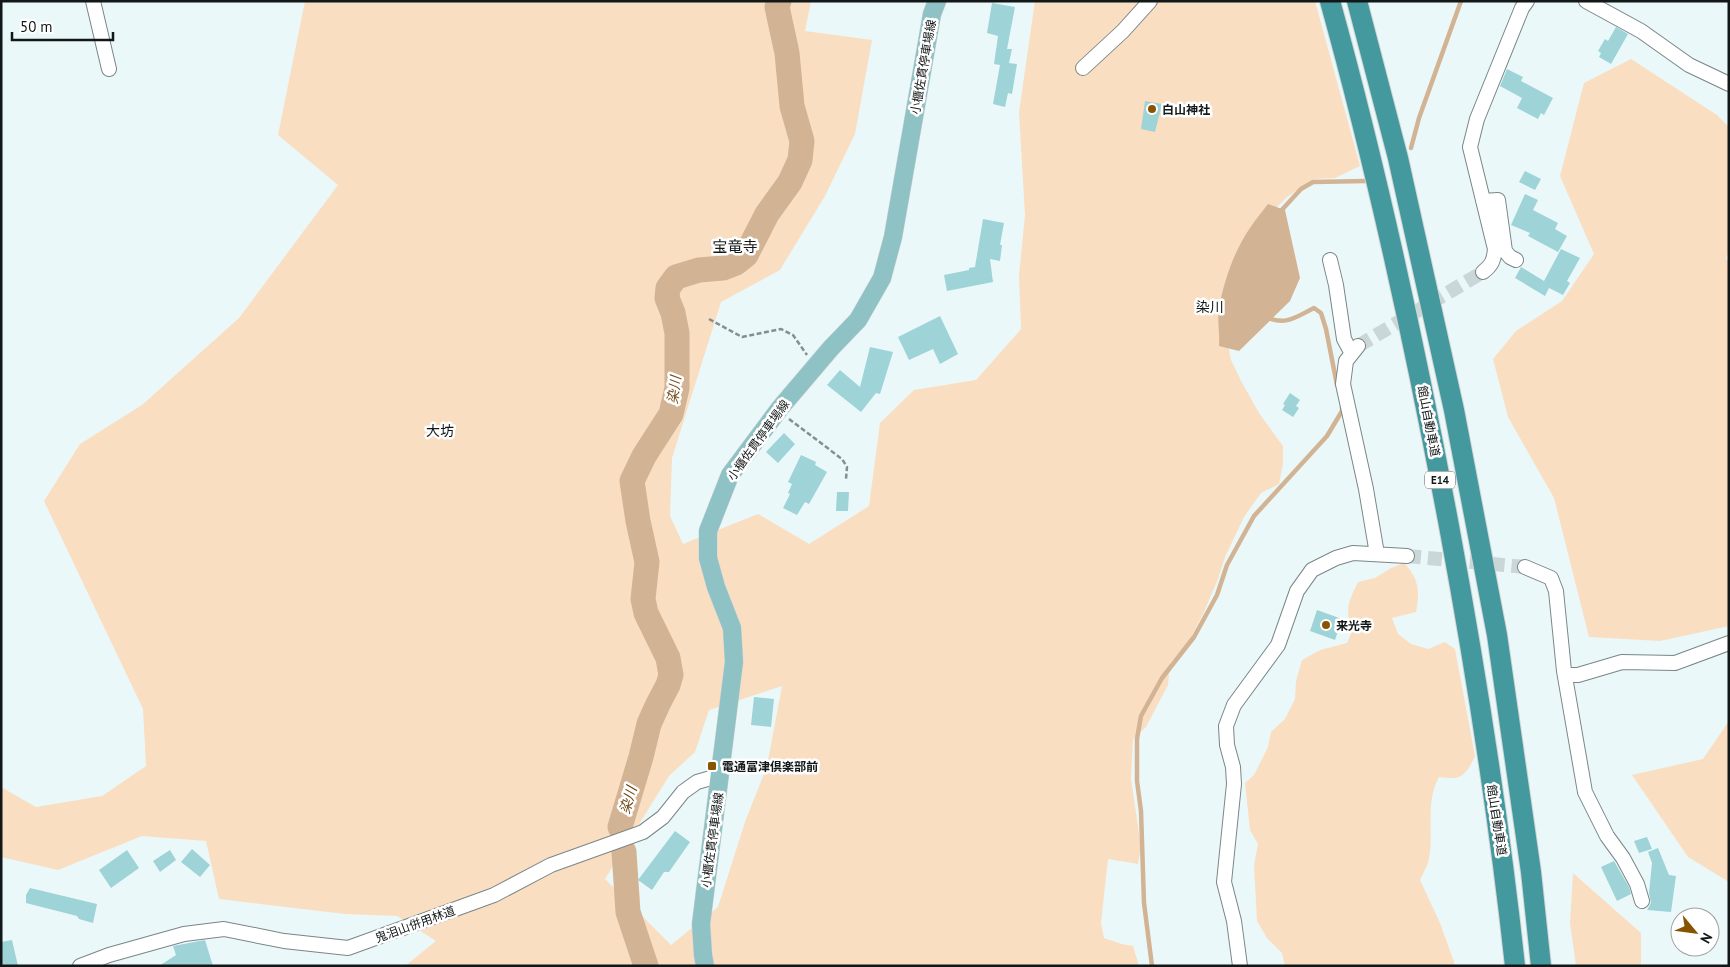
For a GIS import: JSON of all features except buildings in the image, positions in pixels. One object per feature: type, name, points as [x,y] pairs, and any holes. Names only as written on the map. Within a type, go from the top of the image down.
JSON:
[{"type":"highway","name":"館山自動車道","points":[[1330,1],[1374,168],[1428,415],[1470,638],[1505,871],[1515,966]]},
{"type":"highway","name":"館山自動車道","points":[[1357,1],[1398,158],[1462,449],[1497,635],[1531,872],[1541,966]]},
{"type":"main road","name":"小櫃佐貫停車場線","points":[[705,966],[701,924],[734,662],[732,628],[716,586],[708,558],[708,531],[730,475],[780,408],[858,320],[882,278],[893,237],[932,14],[937,1]]},
{"type":"street","points":[[93,1],[108,69]]},
{"type":"street","points":[[1083,68],[1123,31],[1150,1]]},
{"type":"street","points":[[1483,272],[1491,266],[1495,258],[1495,250],[1470,147],[1477,119],[1522,8],[1527,1]]},
{"type":"street","points":[[1586,1],[1641,31],[1689,65],[1729,84]]},
{"type":"street","points":[[1483,201],[1498,200],[1505,251],[1516,260]]},
{"type":"street","points":[[1330,260],[1336,285],[1344,339],[1355,349],[1346,361],[1343,384],[1366,489],[1377,554]]},
{"type":"street","points":[[1240,966],[1234,921],[1224,882],[1234,784],[1233,766],[1227,745],[1226,726],[1234,706],[1278,645],[1297,591],[1312,570],[1336,558],[1353,554],[1407,556]]},
{"type":"street","points":[[1525,567],[1551,578],[1556,591],[1564,671],[1585,792],[1607,836],[1623,858],[1637,884],[1642,901]]},
{"type":"street","points":[[1564,671],[1568,675],[1578,675],[1622,662],[1675,663],[1729,643]]},
{"type":"street","name":"鬼泪山併用林道","points":[[80,966],[109,955],[184,934],[224,929],[284,941],[348,948],[494,895],[551,865],[643,832],[663,817],[683,792],[697,782],[721,775]]},
{"type":"path","points":[[710,319],[742,337],[781,329],[793,335],[816,366]]},
{"type":"path","points":[[780,408],[802,430],[842,459],[847,467],[846,480]]},
{"type":"shaded area","points":[[305,1],[811,1],[805,31],[872,40],[855,134],[825,196],[780,270],[721,302],[672,458],[670,516],[683,544],[758,514],[809,544],[869,506],[880,423],[914,390],[976,380],[1021,329],[1019,275],[1025,215],[1019,112],[1035,1],[1315,1],[1360,166],[1335,178],[1315,179],[1287,197],[1266,218],[1227,339],[1231,360],[1241,381],[1259,413],[1283,446],[1283,464],[1279,484],[1261,493],[1244,517],[1225,557],[1204,612],[1188,643],[1170,663],[1168,685],[1146,727],[1133,739],[1131,779],[1141,847],[1138,864],[1108,859],[1101,923],[1104,938],[1133,946],[1139,966],[405,966],[436,941],[397,916],[345,914],[219,899],[206,841],[142,836],[58,870],[1,857],[1,787],[36,807],[102,796],[146,766],[143,709],[44,501],[80,444],[142,405],[239,318],[338,185],[278,135]],"holes":[[[782,686],[767,766],[745,822],[718,907],[671,945],[605,879],[669,776],[695,752],[709,710]]]},
{"type":"shaded area","points":[[1631,59],[1717,115],[1729,127],[1729,251],[1726,258],[1729,263],[1729,626],[1660,641],[1589,637],[1554,498],[1508,417],[1493,359],[1516,331],[1562,301],[1594,254],[1560,176],[1584,83]]},
{"type":"shaded area","points":[[1268,204],[1285,210],[1300,278],[1290,301],[1239,351],[1219,346],[1219,308],[1234,256],[1244,237]]},
{"type":"shaded area","points":[[1404,563],[1413,574],[1417,586],[1416,612],[1392,618],[1398,634],[1411,644],[1428,649],[1445,642],[1455,649],[1475,756],[1469,768],[1462,775],[1453,778],[1439,777],[1432,797],[1429,858],[1427,867],[1420,880],[1440,923],[1454,966],[1285,966],[1282,953],[1267,938],[1257,921],[1254,865],[1258,844],[1250,830],[1245,783],[1254,775],[1268,747],[1271,732],[1285,719],[1295,699],[1296,681],[1302,660],[1320,650],[1347,643],[1352,631],[1348,611],[1358,582],[1375,578],[1391,568]]},
{"type":"shaded area","points":[[1729,721],[1729,882],[1688,857],[1632,775],[1703,759]]},
{"type":"shaded area","points":[[1573,873],[1641,933],[1641,966],[1576,966],[1570,923]]},
{"type":"waterway","name":"染川","points":[[620,827],[649,724],[671,675],[668,658],[646,613],[643,599],[647,562],[632,481],[644,456],[671,414],[677,388],[677,333],[673,313],[667,298],[668,288],[676,277],[699,270],[723,268],[736,263],[746,255],[767,214],[790,182],[800,160],[802,141],[792,106],[787,53],[777,7],[779,1]]},
{"type":"waterway","points":[[1411,148],[1419,118],[1461,1]]},
{"type":"waterway","points":[[1279,213],[1301,189],[1313,182],[1366,181]]},
{"type":"waterway","points":[[1266,317],[1279,321],[1291,319],[1314,308],[1321,313],[1337,385]]},
{"type":"waterway","points":[[1152,966],[1144,903],[1141,811],[1137,781],[1137,739],[1141,716],[1162,678],[1194,637],[1217,595],[1227,565],[1254,516],[1327,436],[1342,411],[1342,407]]},
{"type":"waterway","name":"染川","points":[[624,852],[628,912],[646,966]]},
{"type":"tunnel","points":[[1358,346],[1483,272]]},
{"type":"tunnel","points":[[1407,556],[1525,567]]},
{"type":"place","name":"白山神社","points":[[1152,109]]},
{"type":"place","name":"来光寺","points":[[1326,625]]},
{"type":"place","name":"電通富津倶楽部前","points":[[712,766]]},
{"type":"district","name":"宝竜寺","points":[[735,246]]},
{"type":"district","name":"染川","points":[[1210,307]]},
{"type":"district","name":"大坊","points":[[440,431]]}]
